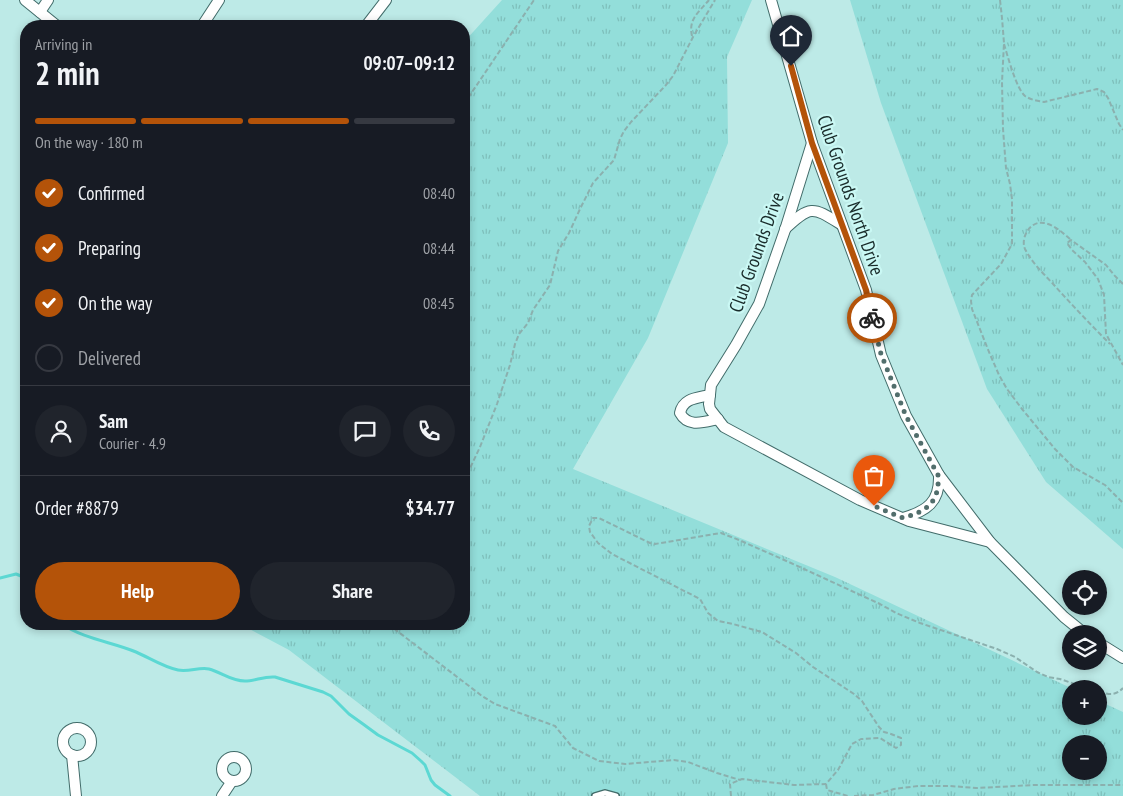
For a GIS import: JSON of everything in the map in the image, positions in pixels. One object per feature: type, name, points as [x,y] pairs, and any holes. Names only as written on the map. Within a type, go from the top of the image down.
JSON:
[{"type":"street","points":[[25,0],[50,20]]},
{"type":"street","points":[[40,12],[48,0]]},
{"type":"street","points":[[206,20],[220,0]]},
{"type":"street","points":[[371,20],[386,0]]},
{"type":"street","name":"Club Grounds North Drive","points":[[772,0],[812,143],[866,290],[881,354],[906,416],[938,475],[990,542],[1073,625]]},
{"type":"street","name":"Club Grounds Drive","points":[[710,395],[711,385],[736,346],[759,304],[785,230],[812,143]]},
{"type":"street","points":[[785,230],[803,213],[811,211],[823,213],[842,225]]},
{"type":"street","points":[[718,419],[697,424],[687,422],[680,413],[681,407],[688,400],[710,395],[710,408],[724,427],[860,500],[909,521],[990,542]]},
{"type":"street","points":[[903,518],[915,515],[932,503],[939,486],[938,475]]},
{"type":"street","points":[[1107,648],[1123,658]]},
{"type":"street","points":[[72,755],[76,796]]},
{"type":"street","points":[[222,796],[232,782]]},
{"type":"lane","points":[[595,796],[606,793],[616,796]]},
{"type":"path","points":[[470,95],[534,0]]},
{"type":"path","points":[[693,37],[691,31],[693,19],[709,0]]},
{"type":"path","points":[[470,468],[498,404],[519,334],[528,323],[533,310],[550,284],[558,251],[569,233],[593,183],[614,160],[620,139],[630,122],[673,76],[715,0]]},
{"type":"path","points":[[999,0],[1004,43],[1002,82],[1003,129],[1006,168],[1012,199],[1012,244],[1001,264],[972,295],[972,309],[999,375],[1022,409],[1055,450],[1073,467],[1105,485],[1123,503]]},
{"type":"path","points":[[1004,43],[1019,87],[1026,96],[1035,101],[1044,102],[1097,89],[1104,92],[1108,98],[1123,130]]},
{"type":"path","points":[[1112,346],[1036,266],[1024,247],[1023,240],[1028,230],[1034,225],[1043,222],[1056,228],[1106,265],[1123,284]]},
{"type":"path","points":[[1071,240],[1067,243],[1098,279],[1104,295],[1106,334],[1123,364]]},
{"type":"path","points":[[396,630],[482,696],[495,704],[555,726],[573,748],[599,761],[625,764],[674,760],[688,762],[740,780],[794,785],[826,784],[838,770],[852,744],[861,739],[880,738],[896,748],[901,745],[900,738],[884,732],[879,727],[862,701],[796,653],[762,632],[718,622],[708,613],[700,599],[612,554],[598,543],[590,532],[589,526],[593,518],[599,518],[638,538],[656,544],[721,533],[730,536],[896,613],[1015,656],[1031,668],[1048,677],[1063,680]]},
{"type":"path","points":[[1107,694],[1118,693],[1123,688]]},
{"type":"path","points":[[731,796],[730,784],[740,780]]},
{"type":"path","points":[[826,784],[827,790],[848,796]]},
{"type":"path","points":[[854,796],[873,795],[894,789],[918,786],[976,788],[1035,785],[1123,785]]},
{"type":"green space","points":[[502,0],[752,0],[727,57],[728,143],[648,338],[573,469],[835,577],[1062,684],[1062,725],[1107,725],[1107,705],[1123,712],[1123,796],[480,796],[289,650],[251,630],[470,630],[470,35]]},
{"type":"green space","points":[[850,0],[1123,0],[1123,549],[1046,482],[987,389],[881,103]]},
{"type":"waterway","points":[[0,578],[16,574],[20,576]]},
{"type":"waterway","points":[[73,630],[136,652],[172,669],[209,669],[240,681],[275,677],[323,692],[331,696],[349,714],[378,735],[412,753],[425,765],[435,785],[450,796]]},
{"type":"way so far","points":[[872,318],[881,354],[906,416],[938,475],[939,486],[932,503],[915,515],[903,518],[874,506]]},
{"type":"route","points":[[791,66],[812,143],[866,290],[872,318]]}]
